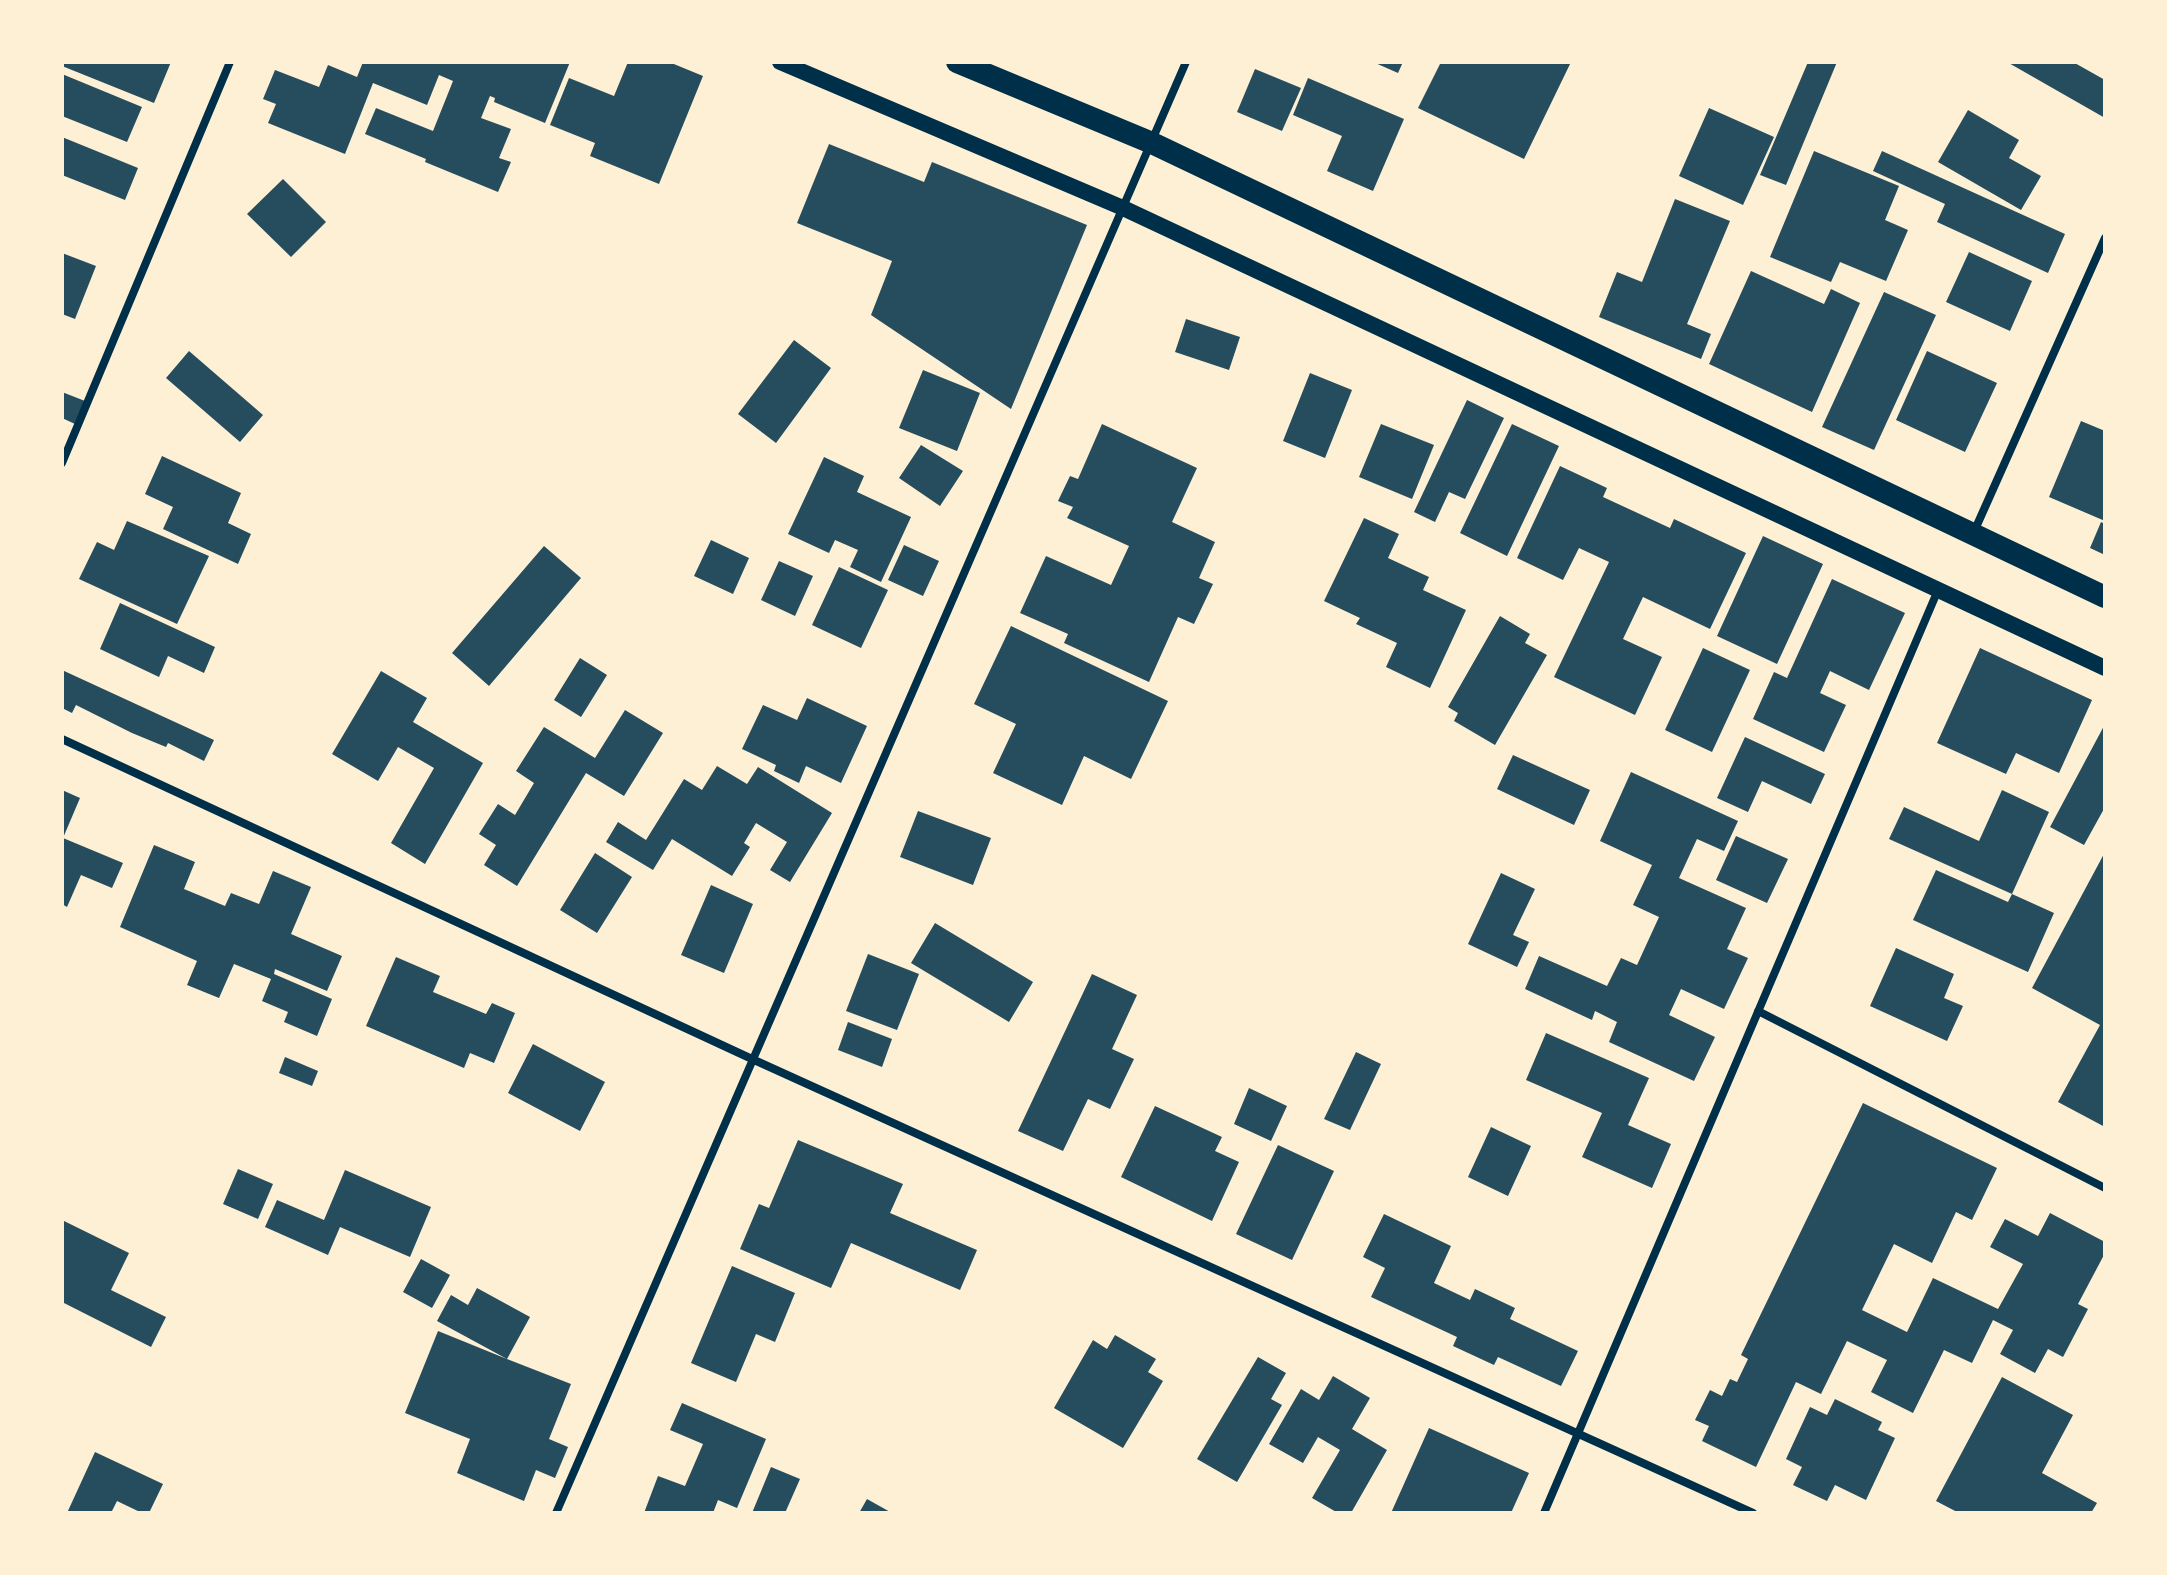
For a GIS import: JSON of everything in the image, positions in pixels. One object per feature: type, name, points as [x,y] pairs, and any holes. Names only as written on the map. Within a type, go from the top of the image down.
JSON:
[{"type":"highway","points":[[957,62],[1152,143],[2105,597]]},
{"type":"main road","points":[[780,62],[1123,208],[2105,668]]},
{"type":"street","points":[[62,463],[230,62]]},
{"type":"street","points":[[556,1513],[1186,62]]},
{"type":"street","points":[[1973,535],[2105,238]]},
{"type":"street","points":[[1544,1513],[1938,590]]},
{"type":"street","points":[[62,739],[752,1059],[1753,1513]]},
{"type":"street","points":[[1758,1011],[2105,1188]]},
{"type":"building","points":[[62,62],[171,62],[154,103],[62,66]]},
{"type":"building","points":[[363,62],[570,62],[545,123],[494,102],[495,98],[490,96],[481,118],[511,129],[499,158],[511,162],[498,192],[365,134],[376,108],[433,131],[453,81],[439,75],[427,105],[373,83],[345,154],[268,123],[276,104],[263,99],[275,70],[319,87],[328,65],[357,77]]},
{"type":"building","points":[[628,62],[669,62],[703,76],[659,184],[590,156],[595,143],[550,125],[569,78],[614,96]]},
{"type":"building","points":[[1373,62],[1403,62],[1398,73]]},
{"type":"building","points":[[1441,62],[1571,62],[1524,159],[1418,108]]},
{"type":"building","points":[[1808,62],[1837,62],[1786,185],[1760,175]]},
{"type":"building","points":[[2007,62],[2073,62],[2105,80],[2105,118]]},
{"type":"building","points":[[1255,69],[1301,88],[1282,131],[1237,112]]},
{"type":"building","points":[[62,74],[142,107],[127,142],[62,116]]},
{"type":"building","points":[[1308,78],[1404,119],[1373,191],[1327,171],[1342,136],[1293,115]]},
{"type":"building","points":[[1709,108],[1774,137],[1743,205],[1679,176]]},
{"type":"building","points":[[1968,110],[2019,140],[2009,158],[2041,176],[2021,210],[1938,162]]},
{"type":"building","points":[[62,137],[138,168],[125,200],[62,175]]},
{"type":"building","points":[[829,144],[924,182],[932,162],[1087,225],[1011,409],[871,315],[892,261],[797,223]]},
{"type":"building","points":[[1814,151],[1899,186],[1885,220],[1908,230],[1886,281],[1840,262],[1831,282],[1770,257]]},
{"type":"building","points":[[1882,151],[2065,234],[2048,273],[1937,222],[1945,204],[1873,171]]},
{"type":"building","points":[[283,179],[326,222],[291,257],[247,214]]},
{"type":"building","points":[[1675,199],[1730,221],[1687,324],[1711,334],[1701,359],[1599,317],[1617,272],[1642,282]]},
{"type":"building","points":[[1969,252],[2032,281],[2010,331],[1946,302]]},
{"type":"building","points":[[62,253],[96,266],[75,319],[62,314]]},
{"type":"building","points":[[1751,271],[1824,304],[1831,289],[1860,303],[1812,412],[1709,364]]},
{"type":"building","points":[[1884,292],[1936,315],[1874,450],[1822,427]]},
{"type":"building","points":[[1186,319],[1240,337],[1229,370],[1175,352]]},
{"type":"building","points":[[794,340],[831,368],[776,443],[738,414]]},
{"type":"building","points":[[189,351],[263,415],[240,442],[166,378]]},
{"type":"building","points":[[1927,351],[1997,383],[1965,452],[1896,420]]},
{"type":"building","points":[[923,370],[980,393],[957,451],[899,428]]},
{"type":"building","points":[[1310,373],[1352,390],[1325,458],[1283,441]]},
{"type":"building","points":[[62,392],[85,401],[75,424],[62,418]]},
{"type":"building","points":[[1467,400],[1504,418],[1465,499],[1449,492],[1435,522],[1414,512]]},
{"type":"building","points":[[2081,421],[2105,431],[2105,521],[2049,497]]},
{"type":"building","points":[[1102,424],[1197,468],[1172,522],[1215,542],[1199,578],[1213,584],[1194,624],[1178,617],[1149,682],[1064,643],[1068,634],[1020,613],[1046,556],[1111,585],[1129,546],[1067,518],[1073,507],[1058,501],[1070,476],[1078,479]]},
{"type":"building","points":[[1381,424],[1434,445],[1412,499],[1359,477]]},
{"type":"building","points":[[1512,424],[1559,446],[1507,556],[1460,533]]},
{"type":"building","points":[[921,445],[963,471],[940,506],[899,478]]},
{"type":"building","points":[[162,456],[241,493],[228,523],[251,534],[238,564],[163,529],[173,507],[145,494]]},
{"type":"building","points":[[824,457],[864,476],[857,492],[911,517],[881,582],[850,567],[858,550],[835,540],[829,553],[788,534]]},
{"type":"building","points":[[1560,466],[1607,488],[1603,497],[1670,528],[1674,519],[1746,553],[1710,629],[1643,597],[1623,639],[1662,657],[1635,715],[1554,677],[1609,562],[1579,548],[1563,580],[1517,558]]},
{"type":"building","points":[[1364,518],[1399,534],[1388,558],[1429,577],[1423,590],[1466,610],[1430,688],[1386,667],[1397,643],[1356,624],[1360,618],[1324,601]]},
{"type":"building","points":[[127,521],[209,556],[177,624],[79,579],[97,542],[114,550]]},
{"type":"building","points":[[2101,522],[2105,524],[2105,555],[2090,548]]},
{"type":"building","points":[[1763,536],[1823,564],[1777,664],[1717,636]]},
{"type":"building","points":[[711,540],[749,558],[733,594],[694,576]]},
{"type":"building","points":[[904,545],[939,561],[923,596],[888,580]]},
{"type":"building","points":[[544,546],[581,578],[489,686],[452,653]]},
{"type":"building","points":[[779,561],[813,576],[795,616],[761,600]]},
{"type":"building","points":[[839,567],[888,590],[861,648],[812,625]]},
{"type":"building","points":[[1832,579],[1905,613],[1869,690],[1830,671],[1820,693],[1846,705],[1824,752],[1753,719],[1774,672],[1787,678]]},
{"type":"building","points":[[120,603],[215,647],[204,673],[168,656],[159,677],[100,649]]},
{"type":"building","points":[[1500,616],[1530,634],[1525,643],[1547,655],[1495,745],[1454,721],[1458,713],[1448,707]]},
{"type":"building","points":[[1011,626],[1168,701],[1131,779],[1084,756],[1062,805],[993,773],[1016,724],[974,704]]},
{"type":"building","points":[[1703,648],[1750,670],[1712,752],[1665,730]]},
{"type":"building","points":[[1980,648],[2092,700],[2059,773],[2016,753],[2006,774],[1937,743]]},
{"type":"building","points":[[580,658],[607,675],[581,717],[554,700]]},
{"type":"building","points":[[62,670],[214,740],[204,761],[168,743],[166,747],[132,733],[76,705],[72,713],[62,708]]},
{"type":"building","points":[[381,671],[427,698],[413,722],[483,763],[425,864],[391,843],[434,768],[398,747],[378,781],[332,754]]},
{"type":"building","points":[[807,698],[867,726],[841,783],[806,766],[799,783],[774,771],[776,765],[742,749],[763,705],[797,720]]},
{"type":"building","points":[[625,710],[663,733],[624,796],[586,773],[517,886],[484,865],[496,845],[479,834],[498,804],[515,815],[534,783],[516,771],[544,727],[595,758]]},
{"type":"building","points":[[2105,724],[2105,807],[2084,845],[2050,827]]},
{"type":"building","points":[[1745,737],[1825,774],[1811,804],[1762,781],[1748,812],[1717,798]]},
{"type":"building","points":[[1513,755],[1590,790],[1574,825],[1497,789]]},
{"type":"building","points":[[717,766],[747,784],[758,767],[832,813],[790,882],[770,870],[787,842],[756,823],[744,843],[750,847],[732,876],[672,839],[653,870],[606,842],[618,822],[646,840],[684,779],[702,790]]},
{"type":"building","points":[[1631,772],[1738,821],[1724,851],[1697,839],[1679,878],[1746,908],[1727,949],[1748,958],[1724,1009],[1681,989],[1669,1015],[1715,1037],[1694,1081],[1609,1042],[1617,1022],[1595,1011],[1592,1020],[1525,989],[1539,956],[1607,986],[1621,958],[1637,965],[1659,917],[1633,905],[1652,865],[1600,841]]},
{"type":"building","points":[[62,790],[80,798],[63,838],[123,863],[112,888],[81,875],[67,907],[62,904]]},
{"type":"building","points":[[2002,790],[2049,812],[2012,894],[1889,839],[1904,807],[1979,841]]},
{"type":"building","points":[[918,811],[991,838],[973,885],[900,857]]},
{"type":"building","points":[[1736,836],[1788,859],[1767,903],[1716,880]]},
{"type":"building","points":[[154,845],[195,862],[184,889],[225,906],[231,893],[259,904],[273,871],[311,887],[291,934],[342,956],[327,991],[275,969],[274,974],[332,999],[317,1036],[284,1022],[288,1012],[262,1001],[271,979],[234,964],[219,998],[187,985],[197,961],[120,927]]},
{"type":"building","points":[[2105,852],[2105,1127],[2058,1102],[2100,1025],[2032,988]]},
{"type":"building","points":[[595,853],[632,877],[597,933],[560,910]]},
{"type":"building","points":[[1936,870],[2008,902],[2012,894],[2054,913],[2028,972],[1913,920]]},
{"type":"building","points":[[1501,873],[1535,889],[1513,935],[1529,942],[1517,967],[1468,944]]},
{"type":"building","points":[[711,885],[753,904],[724,973],[681,955]]},
{"type":"building","points":[[935,923],[1033,982],[1009,1022],[911,963]]},
{"type":"building","points":[[1896,948],[1954,974],[1944,998],[1963,1006],[1947,1041],[1870,1006]]},
{"type":"building","points":[[868,954],[919,974],[897,1030],[846,1011]]},
{"type":"building","points":[[396,957],[440,976],[433,992],[486,1014],[492,1003],[515,1013],[494,1063],[470,1053],[464,1068],[366,1026]]},
{"type":"building","points":[[1092,974],[1137,995],[1112,1049],[1134,1059],[1110,1109],[1088,1099],[1063,1151],[1018,1131]]},
{"type":"building","points":[[848,1022],[892,1039],[882,1067],[838,1050]]},
{"type":"building","points":[[1546,1033],[1649,1078],[1628,1125],[1671,1144],[1652,1188],[1582,1157],[1602,1113],[1526,1080]]},
{"type":"building","points":[[533,1044],[605,1082],[580,1131],[508,1093]]},
{"type":"building","points":[[1356,1052],[1381,1064],[1350,1130],[1324,1119]]},
{"type":"building","points":[[285,1057],[318,1071],[312,1086],[279,1073]]},
{"type":"building","points":[[1249,1088],[1287,1106],[1271,1141],[1234,1124]]},
{"type":"building","points":[[1863,1103],[1997,1168],[1972,1220],[1956,1212],[1932,1263],[1894,1244],[1862,1310],[1907,1332],[1933,1278],[1998,1309],[2023,1264],[1990,1247],[2005,1219],[2038,1236],[2050,1213],[2105,1242],[2105,1253],[2078,1304],[2088,1309],[2063,1357],[2048,1349],[2035,1373],[2000,1354],[2013,1330],[1993,1320],[1972,1363],[1944,1350],[1913,1413],[1871,1392],[1887,1360],[1847,1341],[1821,1394],[1796,1382],[1756,1467],[1702,1441],[1709,1426],[1695,1420],[1710,1390],[1722,1396],[1730,1379],[1737,1382],[1748,1359],[1741,1355]]},
{"type":"building","points":[[1155,1106],[1222,1137],[1215,1151],[1239,1162],[1212,1221],[1121,1177]]},
{"type":"building","points":[[1491,1127],[1531,1146],[1508,1196],[1468,1177]]},
{"type":"building","points":[[798,1140],[903,1184],[890,1213],[977,1250],[960,1290],[851,1243],[831,1288],[740,1249],[759,1204],[769,1208]]},
{"type":"building","points":[[1278,1145],[1334,1171],[1292,1260],[1236,1234]]},
{"type":"building","points":[[238,1169],[273,1184],[258,1219],[223,1204]]},
{"type":"building","points":[[345,1170],[431,1207],[410,1257],[340,1227],[328,1255],[265,1227],[277,1200],[324,1220]]},
{"type":"building","points":[[1384,1214],[1451,1246],[1434,1283],[1470,1300],[1475,1289],[1515,1308],[1510,1319],[1578,1351],[1561,1386],[1498,1357],[1494,1365],[1453,1346],[1457,1337],[1371,1297],[1385,1268],[1363,1257]]},
{"type":"building","points":[[62,1220],[129,1253],[111,1290],[166,1317],[151,1347],[62,1302]]},
{"type":"building","points":[[421,1259],[450,1275],[432,1308],[403,1292]]},
{"type":"building","points":[[732,1266],[795,1293],[775,1342],[756,1334],[736,1382],[691,1363]]},
{"type":"building","points":[[477,1288],[530,1317],[507,1359],[437,1321],[451,1295],[468,1305]]},
{"type":"building","points":[[438,1331],[571,1384],[549,1439],[568,1447],[555,1478],[536,1470],[524,1501],[457,1473],[470,1439],[405,1413]]},
{"type":"building","points":[[1115,1335],[1156,1359],[1148,1372],[1163,1381],[1123,1448],[1054,1408],[1093,1340],[1107,1349]]},
{"type":"building","points":[[1258,1357],[1286,1373],[1271,1399],[1282,1405],[1237,1482],[1197,1459]]},
{"type":"building","points":[[1333,1376],[1370,1398],[1352,1429],[1387,1450],[1351,1513],[1338,1513],[1312,1498],[1340,1450],[1318,1437],[1303,1463],[1269,1444],[1301,1389],[1319,1400]]},
{"type":"building","points":[[2002,1377],[2073,1415],[2042,1473],[2097,1503],[2091,1513],[1959,1513],[1936,1501]]},
{"type":"building","points":[[1835,1399],[1882,1422],[1878,1430],[1895,1438],[1866,1500],[1835,1485],[1827,1501],[1793,1485],[1802,1467],[1786,1459],[1810,1407],[1827,1415]]},
{"type":"building","points":[[682,1403],[766,1439],[737,1508],[718,1500],[713,1513],[644,1513],[658,1476],[685,1486],[703,1444],[670,1430]]},
{"type":"building","points":[[1429,1428],[1529,1473],[1511,1513],[1391,1513]]},
{"type":"building","points":[[95,1452],[163,1484],[149,1513],[142,1513],[117,1501],[111,1513],[67,1513]]},
{"type":"building","points":[[771,1467],[800,1479],[785,1513],[752,1513]]},
{"type":"building","points":[[867,1499],[892,1513],[859,1513]]}]
